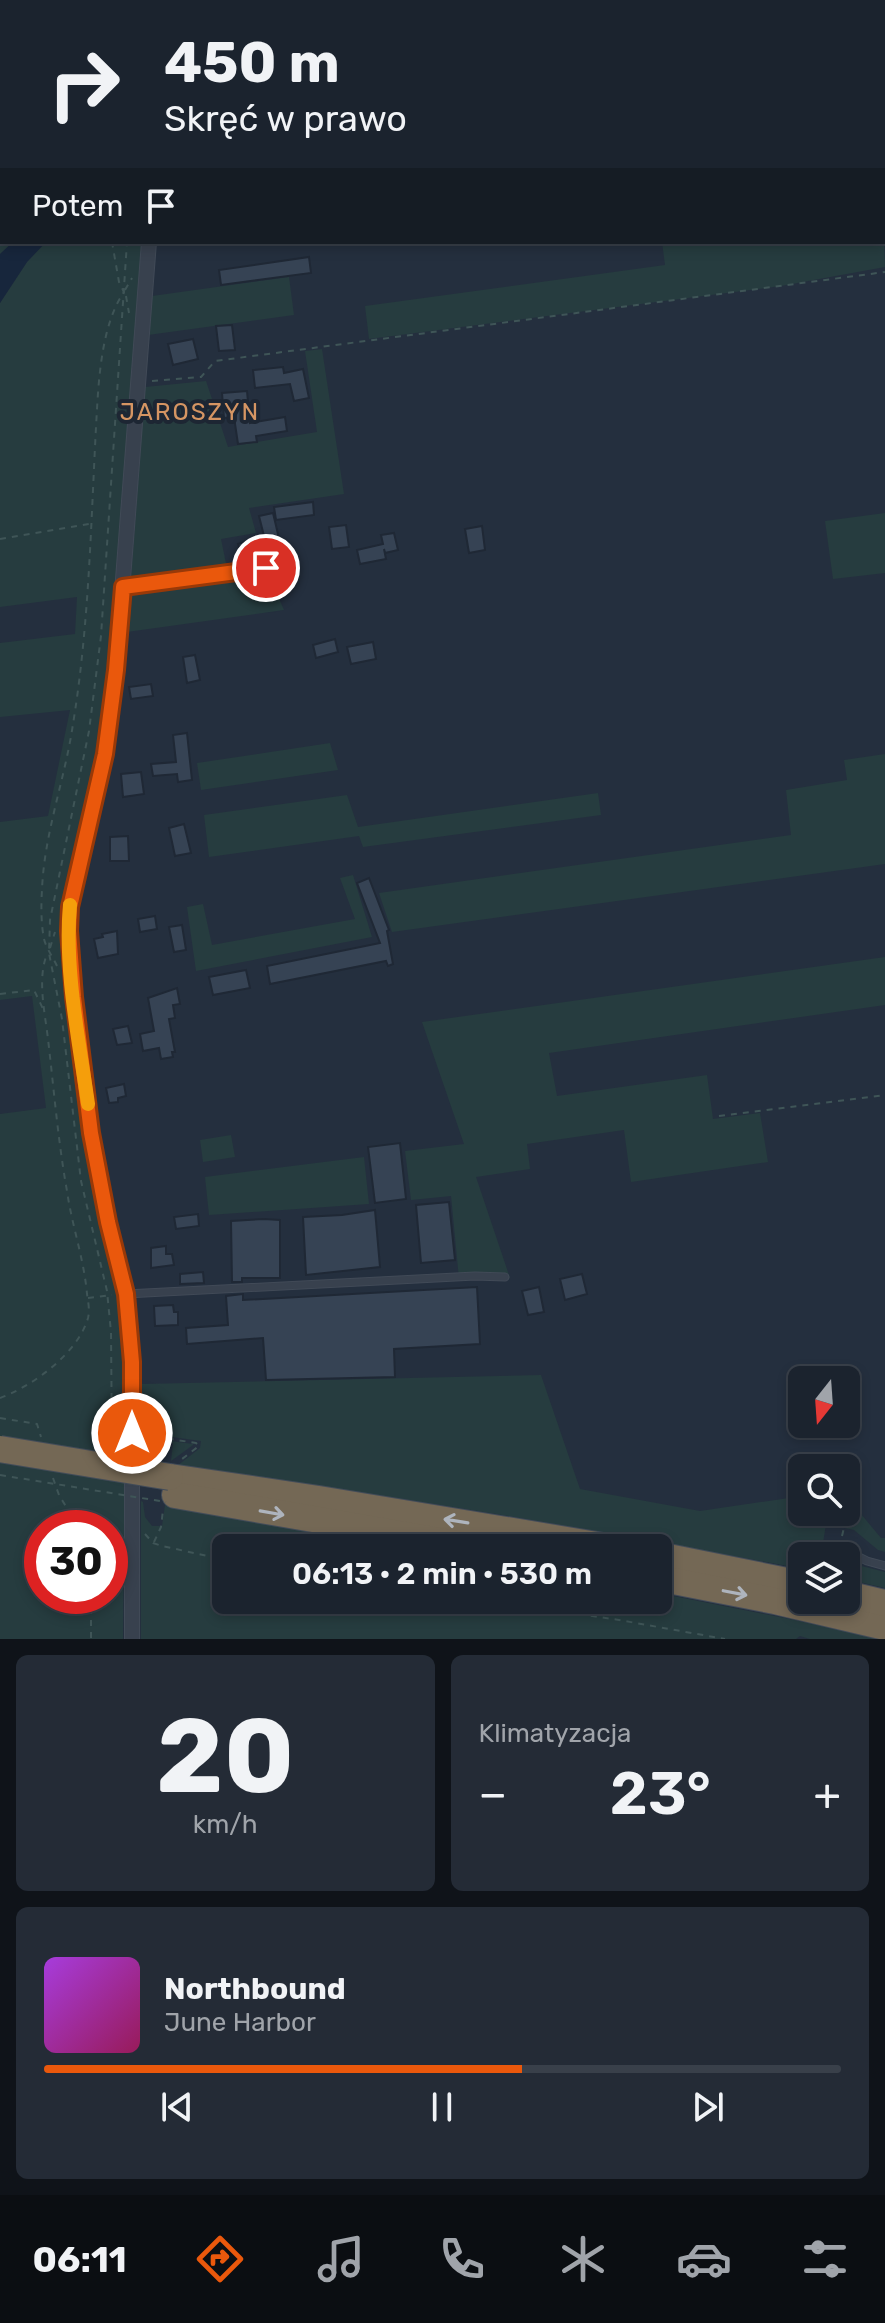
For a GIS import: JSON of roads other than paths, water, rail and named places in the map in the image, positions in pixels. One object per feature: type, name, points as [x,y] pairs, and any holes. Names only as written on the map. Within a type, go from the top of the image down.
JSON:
[{"type":"highway","points":[[0,1449],[170,1488],[408,1534]]},
{"type":"highway","points":[[0,1466],[170,1488],[319,1499],[530,1534]]},
{"type":"highway","points":[[672,1558],[788,1581]]},
{"type":"highway","points":[[672,1581],[814,1609],[885,1627]]},
{"type":"highway","points":[[860,1597],[885,1603]]},
{"type":"street","points":[[132,1639],[132,1362],[126,1294],[91,1133],[69,931],[73,887],[105,754],[116,670],[149,244]]},
{"type":"lane","points":[[123,587],[266,568]]},
{"type":"lane","points":[[126,1294],[505,1277]]},
{"type":"lane","points":[[860,1558],[885,1566]]},
{"type":"water","points":[[11,244],[44,244],[27,262],[0,303],[0,254]]},
{"type":"district","name":"JAROSZYN","points":[[190,412]]}]
